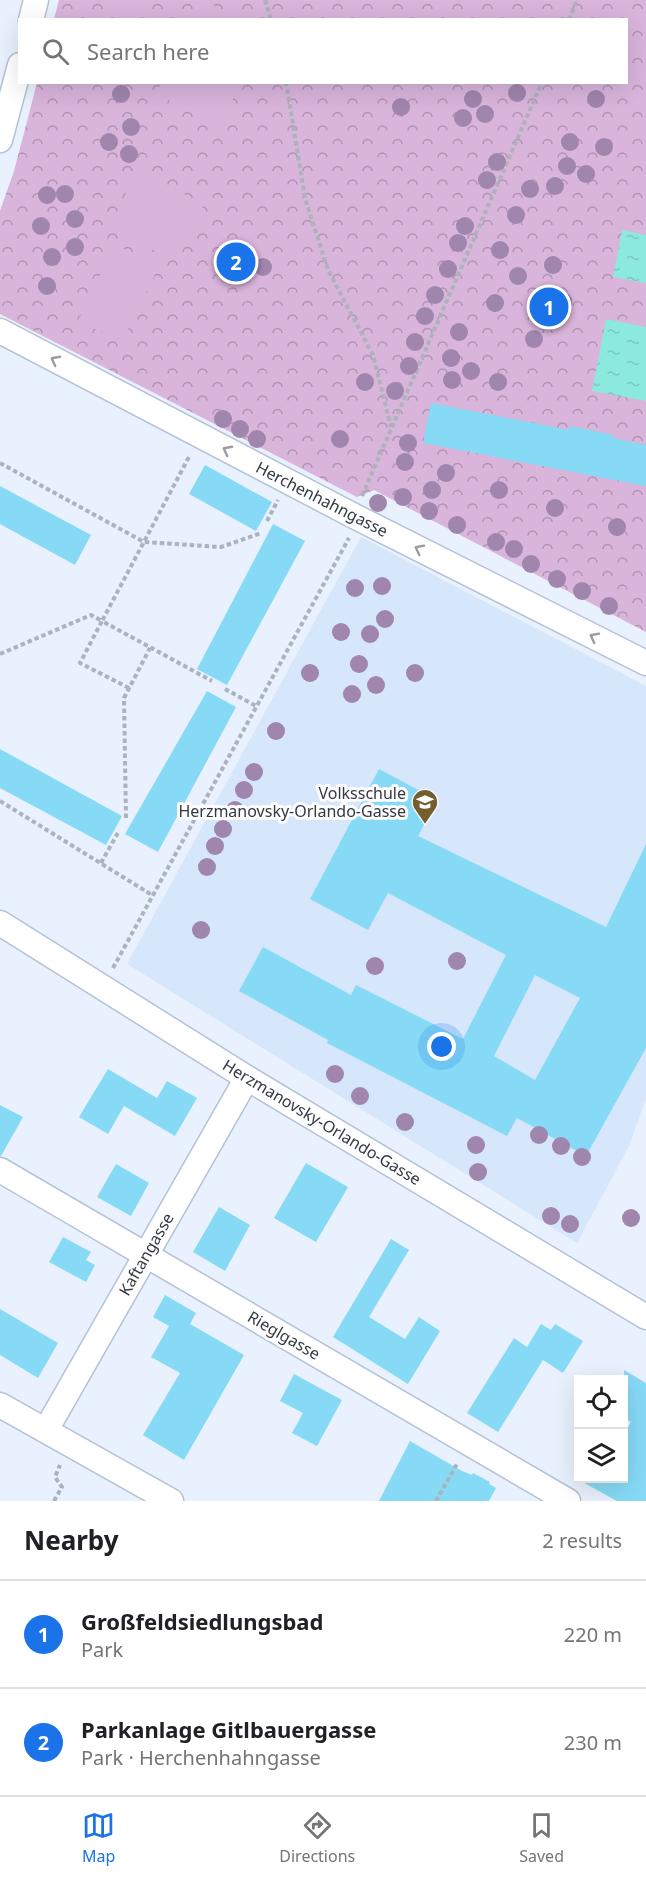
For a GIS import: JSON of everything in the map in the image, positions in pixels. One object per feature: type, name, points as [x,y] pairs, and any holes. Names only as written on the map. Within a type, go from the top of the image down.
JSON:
[{"type":"street","points":[[32,18],[36,0]]},
{"type":"street","points":[[0,140],[18,72]]},
{"type":"street","name":"Herchenhahngasse","points":[[0,331],[357,517],[646,663]]},
{"type":"street","name":"Herzmanovsky-Orlando-Gasse","points":[[0,923],[247,1078],[646,1317]]},
{"type":"street","name":"Kaftangasse","points":[[46,1430],[247,1078]]},
{"type":"street","name":"Rieglgasse","points":[[0,1170],[568,1501]]},
{"type":"street","points":[[0,1404],[171,1501]]},
{"type":"path","points":[[265,0],[270,18]]},
{"type":"path","points":[[570,18],[577,0]]},
{"type":"path","points":[[286,84],[305,198],[328,270],[373,355],[392,428]]},
{"type":"path","points":[[102,987],[357,517],[392,428],[541,84]]},
{"type":"path","points":[[129,688],[80,663],[200,436]]},
{"type":"path","points":[[0,463],[144,542],[221,547],[261,533]]},
{"type":"path","points":[[0,654],[91,615],[212,681]]},
{"type":"path","points":[[126,818],[124,698],[150,648]]},
{"type":"path","points":[[225,688],[256,706]]},
{"type":"path","points":[[0,801],[153,896]]},
{"type":"path","points":[[101,863],[119,831]]},
{"type":"path","points":[[436,1501],[468,1443]]},
{"type":"path","points":[[54,1501],[62,1487],[55,1477],[63,1459]]},
{"type":"shaded area","name":"Volksschule Herzmanovsky-Orlando-Gasse","points":[[361,537],[646,686],[646,1099],[629,1146],[577,1243],[127,964]]},
{"type":"green space","points":[[59,0],[646,0],[646,632],[374,490],[357,497],[0,314],[0,211],[14,171],[37,84],[628,84],[628,18],[54,18]]},
{"type":"green space","points":[[106,0],[143,0],[139,14],[105,5]]},
{"type":"green space","points":[[207,2],[237,18],[198,18]]},
{"type":"green space","points":[[161,84],[241,84],[217,127],[156,93]]},
{"type":"green space","points":[[137,171],[204,204],[176,261],[109,228]]},
{"type":"green space","points":[[115,245],[159,266],[122,342],[78,321]]},
{"type":"water","points":[[622,230],[646,235],[646,283],[613,277]]},
{"type":"water","points":[[606,319],[646,327],[646,401],[592,391]]},
{"type":"building","points":[[431,403],[569,430],[570,426],[614,435],[613,438],[646,445],[646,486],[423,443]]},
{"type":"building","points":[[205,465],[272,502],[256,531],[189,494]]},
{"type":"building","points":[[0,486],[91,535],[75,565],[0,524]]},
{"type":"building","points":[[273,524],[305,541],[227,685],[197,669]]},
{"type":"building","points":[[207,691],[236,707],[158,852],[125,834]]},
{"type":"building","points":[[0,749],[122,816],[106,845],[0,788]]},
{"type":"building","points":[[379,769],[437,800],[418,836],[606,927],[646,844],[646,1048],[586,1156],[517,1118],[507,1136],[327,1043],[328,1040],[239,991],[263,947],[351,995],[356,985],[463,1039],[506,955],[388,893],[368,930],[310,899]],"holes":[[[535,975],[580,998],[535,1080],[494,1056]]]},
{"type":"building","points":[[108,1069],[157,1098],[167,1081],[197,1098],[175,1136],[124,1106],[108,1134],[79,1117]]},
{"type":"building","points":[[0,1105],[23,1117],[1,1156],[0,1156]]},
{"type":"building","points":[[306,1163],[348,1187],[316,1242],[274,1218]]},
{"type":"building","points":[[116,1164],[149,1183],[131,1216],[97,1197]]},
{"type":"building","points":[[219,1207],[250,1225],[225,1271],[193,1252]]},
{"type":"building","points":[[63,1237],[91,1252],[86,1260],[95,1265],[86,1282],[49,1262]]},
{"type":"building","points":[[391,1239],[409,1250],[369,1317],[405,1339],[419,1317],[440,1331],[408,1384],[333,1337]]},
{"type":"building","points":[[165,1295],[196,1313],[190,1324],[244,1355],[184,1460],[143,1435],[180,1373],[151,1357],[169,1326],[153,1317]]},
{"type":"building","points":[[0,1309],[58,1343],[38,1378],[0,1355]]},
{"type":"building","points":[[541,1324],[551,1330],[555,1324],[583,1341],[563,1373],[543,1360],[498,1432],[467,1413],[514,1338],[527,1347]]},
{"type":"building","points":[[624,1370],[646,1383],[646,1501],[617,1501],[584,1483],[628,1483],[628,1428],[631,1422],[628,1420],[628,1375],[624,1375]]},
{"type":"building","points":[[294,1374],[342,1400],[317,1446],[292,1433],[303,1413],[280,1401]]},
{"type":"building","points":[[410,1441],[462,1471],[472,1475],[473,1473],[490,1482],[489,1484],[496,1488],[489,1501],[379,1501]]},
{"type":"place","name":"Parkanlage Gitlbauergasse","points":[[236,262]]},
{"type":"place","name":"Großfeldsiedlungsbad","points":[[549,307]]},
{"type":"place","name":"Volksschule Herzmanovsky-Orlando-Gasse","points":[[425,825]]}]
